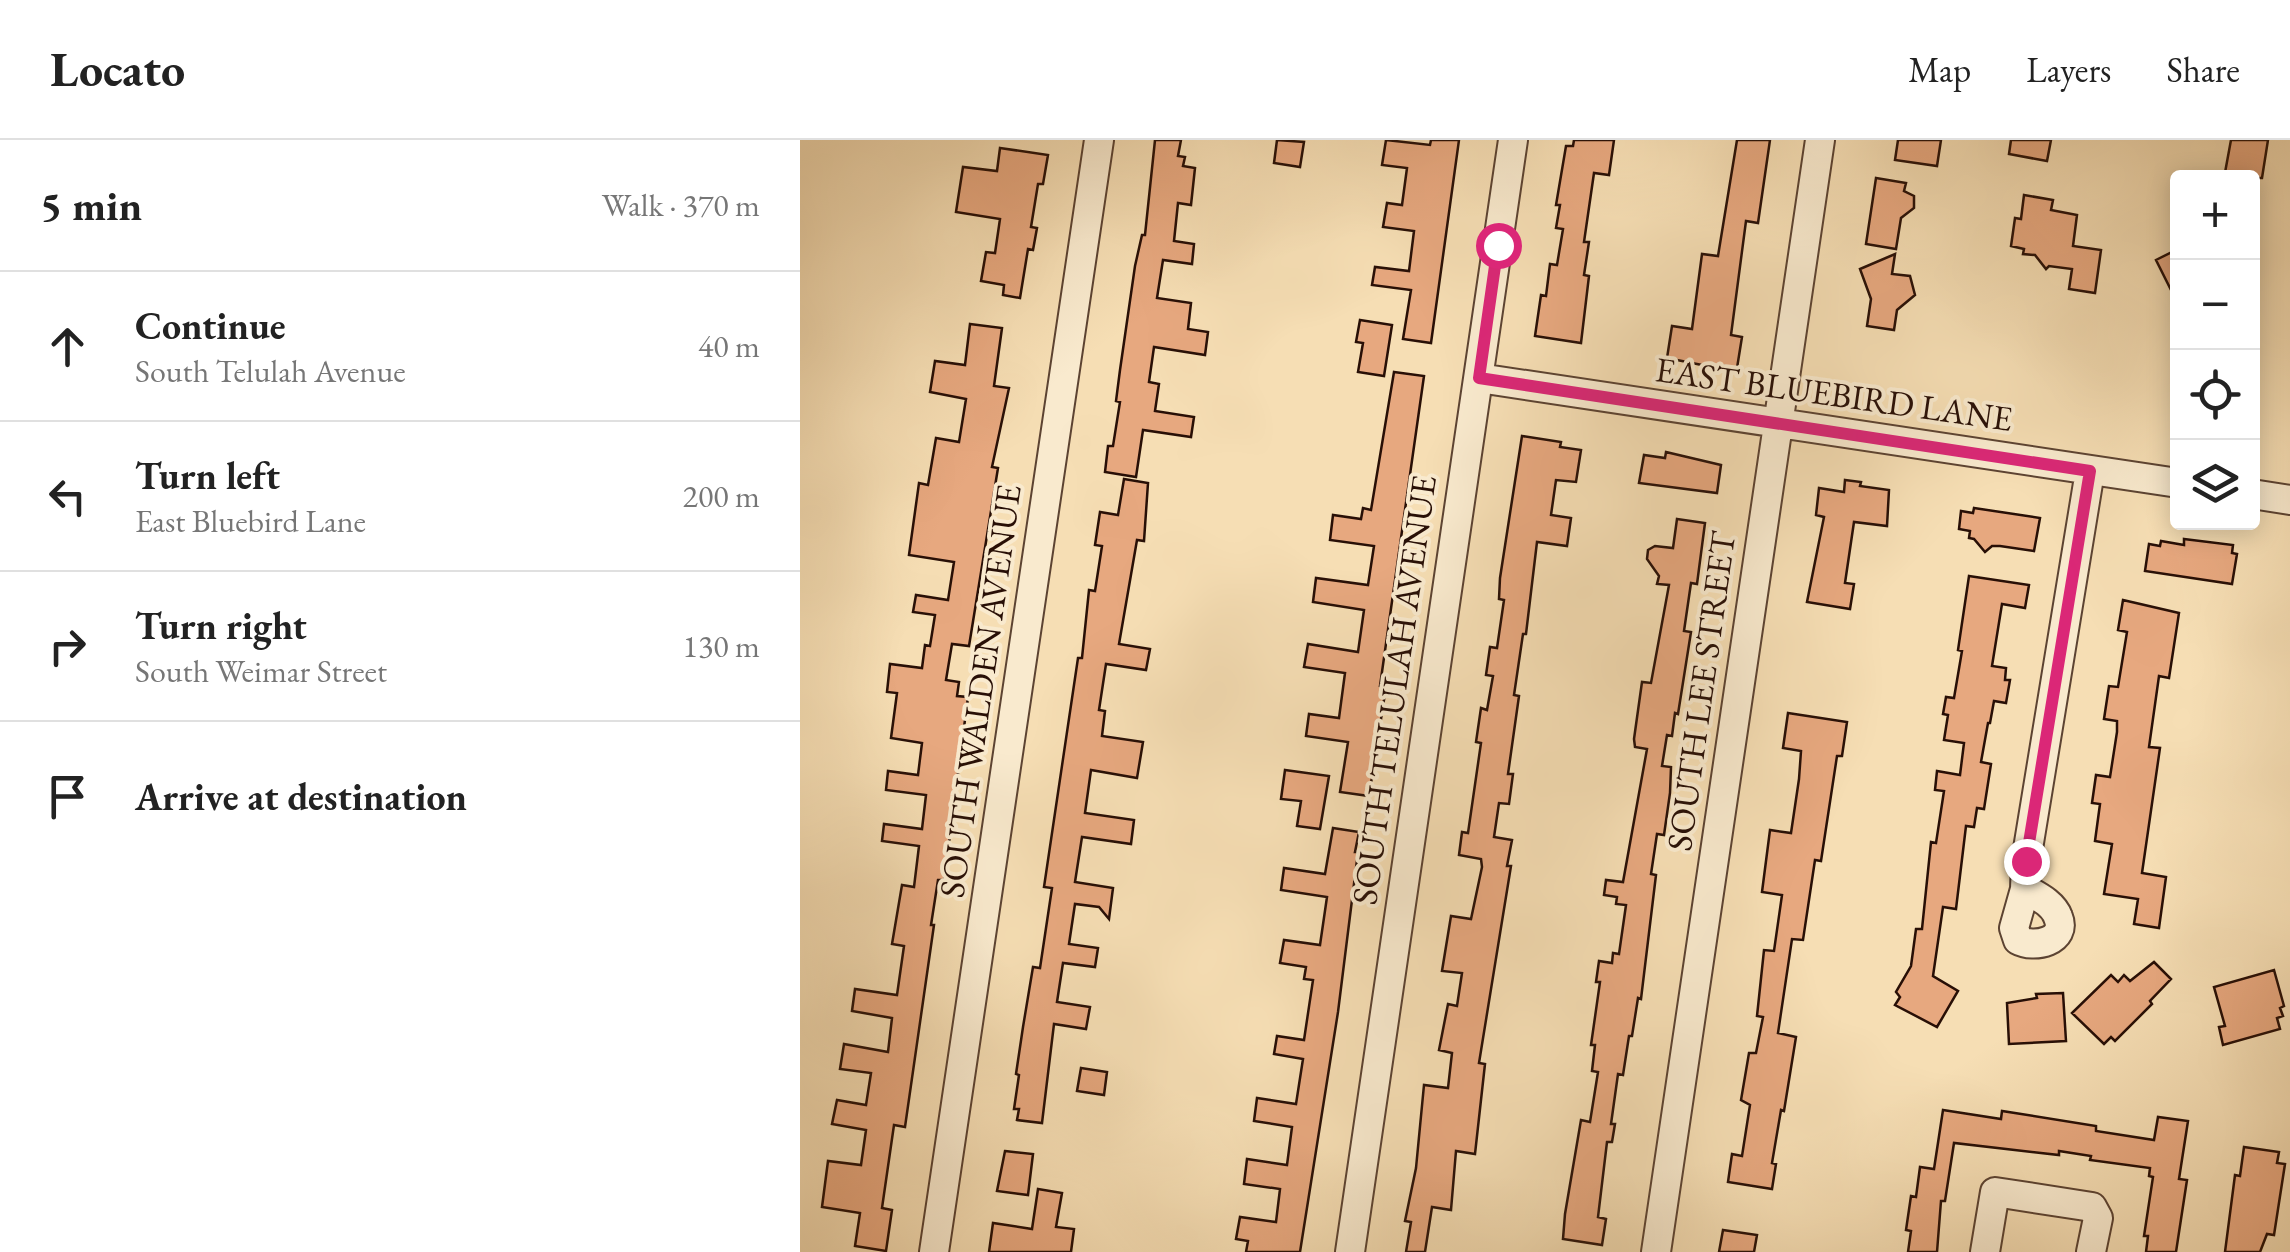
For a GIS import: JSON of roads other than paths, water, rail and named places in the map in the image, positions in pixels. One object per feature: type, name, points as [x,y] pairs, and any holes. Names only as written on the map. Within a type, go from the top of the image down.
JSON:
[{"type":"street","name":"SOUTH WALDEN AVENUE","points":[[934,1252],[1099,140]]},
{"type":"street","name":"SOUTH TELULAH AVENUE","points":[[1350,1252],[1514,140]]},
{"type":"street","name":"SOUTH LEE STREET","points":[[1656,1252],[1820,140]]},
{"type":"street","name":"EAST BLUEBIRD LANE","points":[[1479,378],[2170,483]]},
{"type":"street","points":[[2025,890],[2026,861],[2090,471]]},
{"type":"street","points":[[2260,495],[2290,500]]},
{"type":"street","points":[[1984,1252],[1994,1192],[2092,1207],[2098,1218],[2091,1252]]}]
